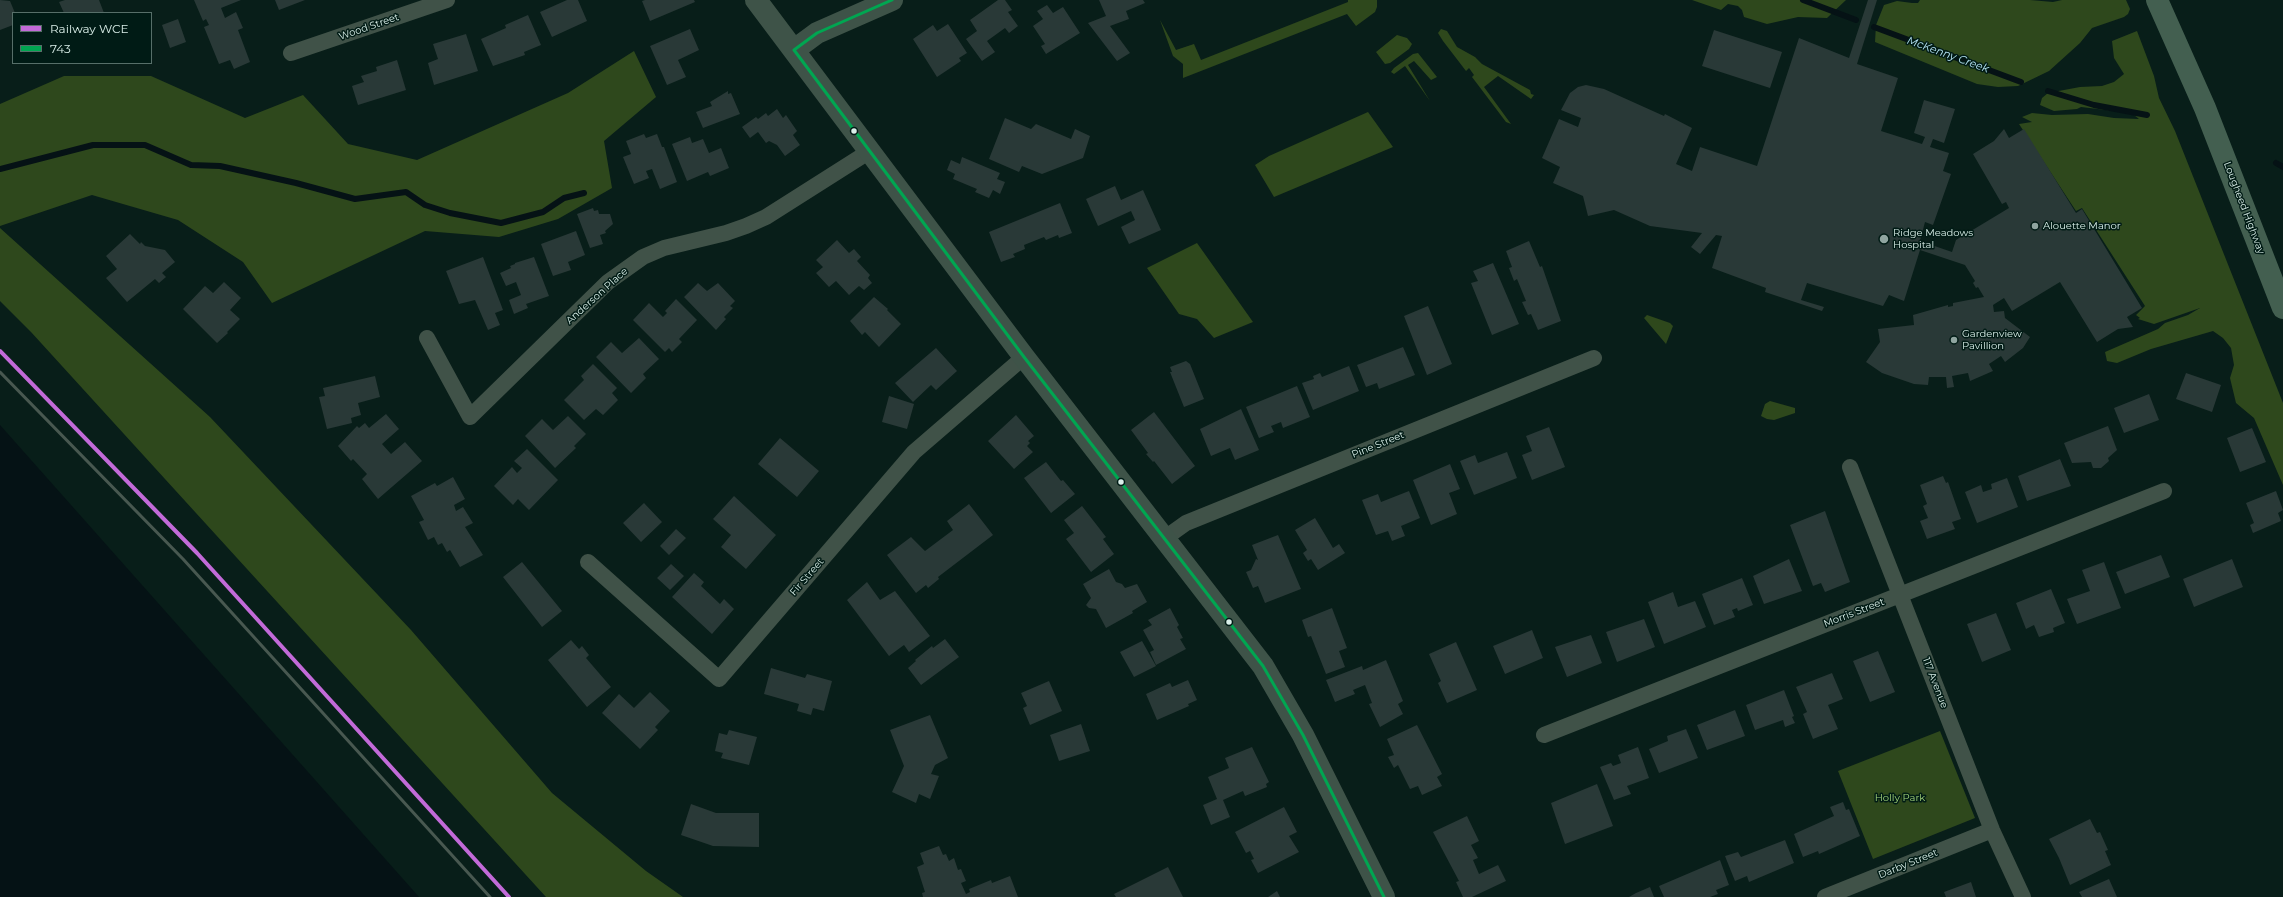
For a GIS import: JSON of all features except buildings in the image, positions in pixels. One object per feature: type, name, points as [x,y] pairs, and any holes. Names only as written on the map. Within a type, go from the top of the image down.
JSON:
[{"type":"highway","name":"Lougheed Highway","points":[[2158,0],[2205,108],[2283,308]]},
{"type":"highway","name":"Lougheed Highway","points":[[2170,0],[2205,108]]},
{"type":"street","name":"Wood Street","points":[[291,53],[447,0]]},
{"type":"street","points":[[756,0],[1024,357],[1263,666],[1303,736],[1384,897]]},
{"type":"street","points":[[794,50],[817,33],[892,0]]},
{"type":"street","name":"Anderson Place","points":[[427,338],[470,417],[608,282],[643,257],[664,248],[726,233],[766,217],[870,151]]},
{"type":"street","name":"Fir Street","points":[[588,562],[719,678],[914,452],[1024,357]]},
{"type":"street","name":"Pine Street","points":[[1165,538],[1186,523],[1594,358]]},
{"type":"street","name":"117 Avenue","points":[[1850,467],[1901,594],[1992,830],[2023,897]]},
{"type":"street","name":"Morris Street","points":[[1544,735],[2164,491]]},
{"type":"street","name":"Darby Street","points":[[1825,897],[1992,830]]},
{"type":"green space","points":[[1348,0],[1377,0],[1377,7],[1375,12],[1356,26],[1347,14],[1183,78],[1183,64],[1173,56],[1160,20],[1176,50],[1194,44],[1201,60],[1348,2]]},
{"type":"green space","points":[[1692,0],[1846,0],[1827,18],[1798,17],[1767,24],[1744,17],[1742,10],[1738,6],[1728,4],[1721,10]]},
{"type":"green space","points":[[1920,0],[2030,0],[2053,2],[2062,0],[2126,0],[2130,9],[2128,14],[2124,17],[2092,28],[2080,43],[2049,71],[2018,86],[1998,87],[1977,84],[1875,42],[1876,25],[1884,5],[1897,1],[1918,3]]},
{"type":"green space","points":[[1441,29],[1447,31],[1457,47],[1475,57],[1482,64],[1530,90],[1531,94],[1534,95],[1531,99],[1498,76],[1484,87],[1511,124],[1506,122],[1472,77],[1474,75],[1469,68],[1466,71],[1443,41],[1438,33]]},
{"type":"green space","points":[[2137,31],[2154,76],[2159,98],[2175,131],[2283,403],[2283,485],[2254,418],[2236,403],[2230,378],[2234,365],[2231,348],[2223,338],[2213,331],[2151,349],[2117,363],[2107,361],[2105,352],[2158,329],[2165,323],[2188,315],[2200,308],[2154,324],[2138,319],[2140,318],[2136,315],[2145,306],[2082,208],[2076,211],[2019,124],[2032,122],[2022,117],[2032,113],[2052,115],[2088,114],[2114,118],[2139,119],[2134,115],[2114,111],[2081,107],[2077,109],[2054,111],[2040,105],[2042,98],[2048,93],[2080,87],[2102,86],[2114,82],[2124,74],[2114,58],[2112,41]]},
{"type":"green space","points":[[1397,35],[1407,38],[1412,44],[1409,49],[1390,63],[1385,64],[1376,52]]},
{"type":"green space","points":[[634,51],[656,97],[604,141],[612,188],[558,219],[499,237],[425,231],[272,303],[243,262],[178,220],[92,195],[0,226],[0,104],[64,76],[151,76],[245,118],[303,95],[348,144],[417,160],[568,93]]},
{"type":"green space","points":[[1418,53],[1437,77],[1431,80],[1414,61],[1408,65],[1430,101],[1405,66],[1394,74],[1391,72],[1413,54]]},
{"type":"green space","points":[[1368,112],[1393,147],[1274,197],[1255,165],[1269,156]]},
{"type":"green space","points":[[0,228],[210,417],[411,630],[552,793],[646,871],[683,897],[546,897],[31,332],[0,301]]},
{"type":"green space","points":[[1197,243],[1253,322],[1214,338],[1197,319],[1179,314],[1147,268]]},
{"type":"green space","points":[[1647,315],[1670,323],[1673,326],[1666,344],[1644,318]]},
{"type":"green space","points":[[1770,401],[1795,408],[1795,413],[1774,420],[1767,419],[1761,416],[1765,404]]},
{"type":"green space","name":"Holly Park","points":[[1940,731],[1975,818],[1873,859],[1838,771]]},
{"type":"shaded area","points":[[0,425],[419,897],[0,897]]},
{"type":"waterway","name":"McKenny Creek","points":[[1803,0],[1856,20]]},
{"type":"waterway","name":"McKenny Creek","points":[[1874,27],[2021,82]]},
{"type":"waterway","name":"McKenny Creek","points":[[2048,91],[2094,105],[2147,115]]},
{"type":"waterway","points":[[0,169],[93,145],[145,145],[191,165],[220,166],[296,183],[355,199],[406,192],[425,205],[450,213],[501,223],[543,212],[564,198],[584,193]]},
{"type":"waterway","name":"McKenny Creek","points":[[2276,163],[2283,167]]},
{"type":"railway","points":[[0,372],[183,559],[490,897]]},
{"type":"rail line","name":"WCE","points":[[0,351],[197,553],[509,897]]},
{"type":"transit line","name":"743","points":[[794,50],[817,33],[892,0]]},
{"type":"transit line","name":"743","points":[[794,50],[1024,357],[1263,666],[1303,735],[1384,897]]},
{"type":"place","name":"Alouette Manor","points":[[2035,226]]},
{"type":"place","name":"Ridge Meadows Hospital","points":[[1884,239]]},
{"type":"place","name":"Gardenview Pavillion","points":[[1954,340]]}]
